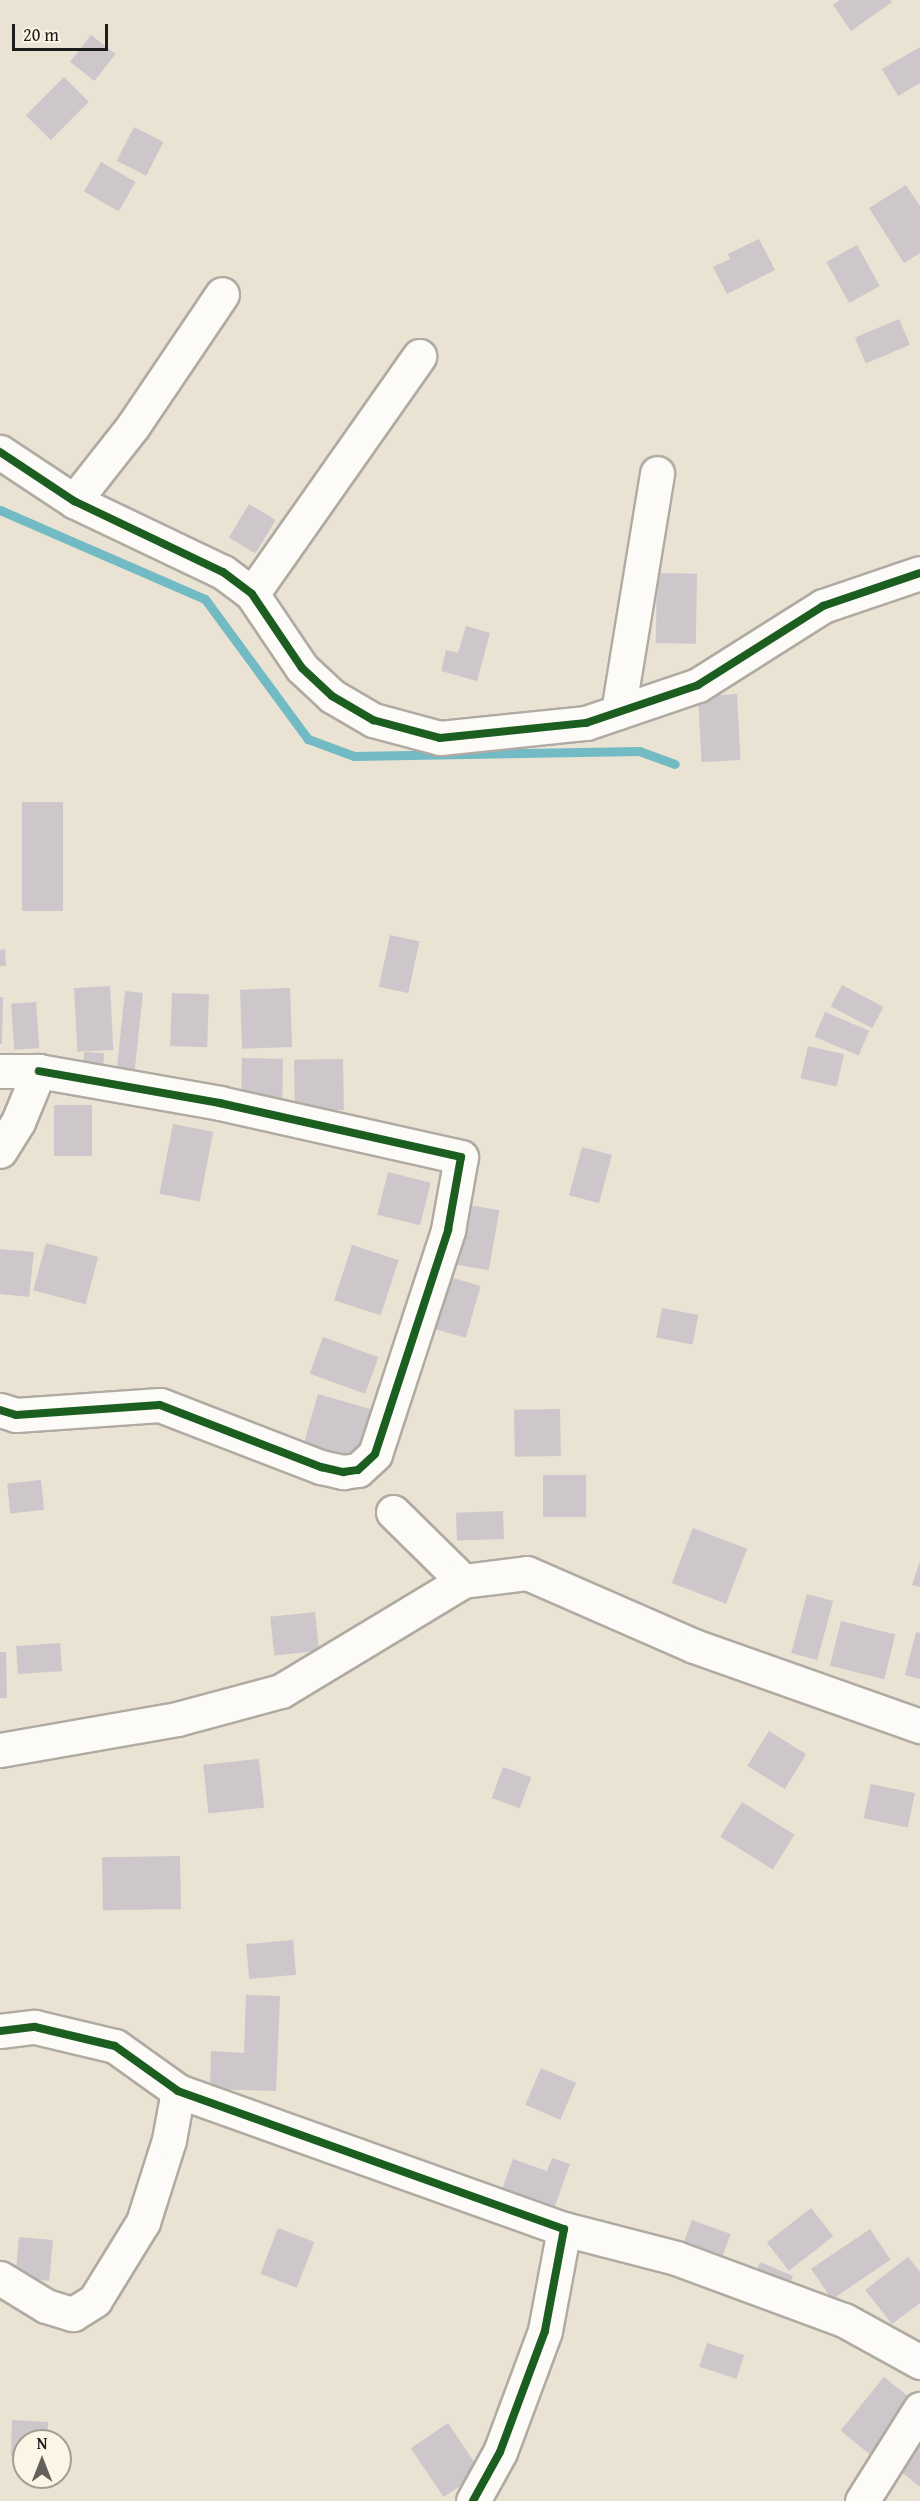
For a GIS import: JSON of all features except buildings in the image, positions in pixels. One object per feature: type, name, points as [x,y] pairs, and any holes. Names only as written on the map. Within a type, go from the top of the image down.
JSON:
[{"type":"street","points":[[74,501],[133,426],[222,294]]},
{"type":"street","points":[[252,594],[419,356]]},
{"type":"street","points":[[0,452],[74,501],[222,572],[252,594],[302,668],[332,696],[374,720],[440,738],[586,723],[698,685],[823,606],[920,573]]},
{"type":"street","points":[[618,712],[657,473]]},
{"type":"street","points":[[0,1071],[39,1071],[220,1103],[461,1157],[448,1230],[375,1454],[368,1464],[343,1472],[321,1467],[160,1406],[16,1414],[0,1410]]},
{"type":"street","points":[[0,1151],[18,1122],[39,1071]]},
{"type":"street","points":[[393,1512],[463,1581]]},
{"type":"street","points":[[0,1750],[177,1719],[281,1691],[463,1581],[527,1573],[694,1646],[920,1726]]},
{"type":"street","points":[[0,2031],[35,2027],[115,2046],[178,2091],[564,2229],[676,2258],[844,2320],[920,2362]]},
{"type":"street","points":[[0,2278],[46,2306],[73,2314],[95,2300],[143,2222],[169,2139],[178,2091]]},
{"type":"street","points":[[473,2501],[500,2452],[545,2331],[564,2229]]},
{"type":"street","points":[[862,2501],[920,2409]]},
{"type":"waterway","points":[[0,510],[205,599],[308,739],[354,756],[639,751],[675,764]]},
{"type":"cycle path","points":[[0,452],[74,501],[223,572],[252,594],[302,668],[332,696],[373,720],[440,738],[586,723],[698,685],[823,606],[920,573]]},
{"type":"cycle path","points":[[0,1410],[16,1415],[160,1405],[321,1467],[343,1472],[358,1470],[375,1454],[448,1230],[461,1157],[220,1103],[39,1071]]},
{"type":"cycle path","points":[[0,2031],[35,2027],[115,2046],[178,2091],[564,2229],[545,2331],[500,2452],[473,2501]]}]
